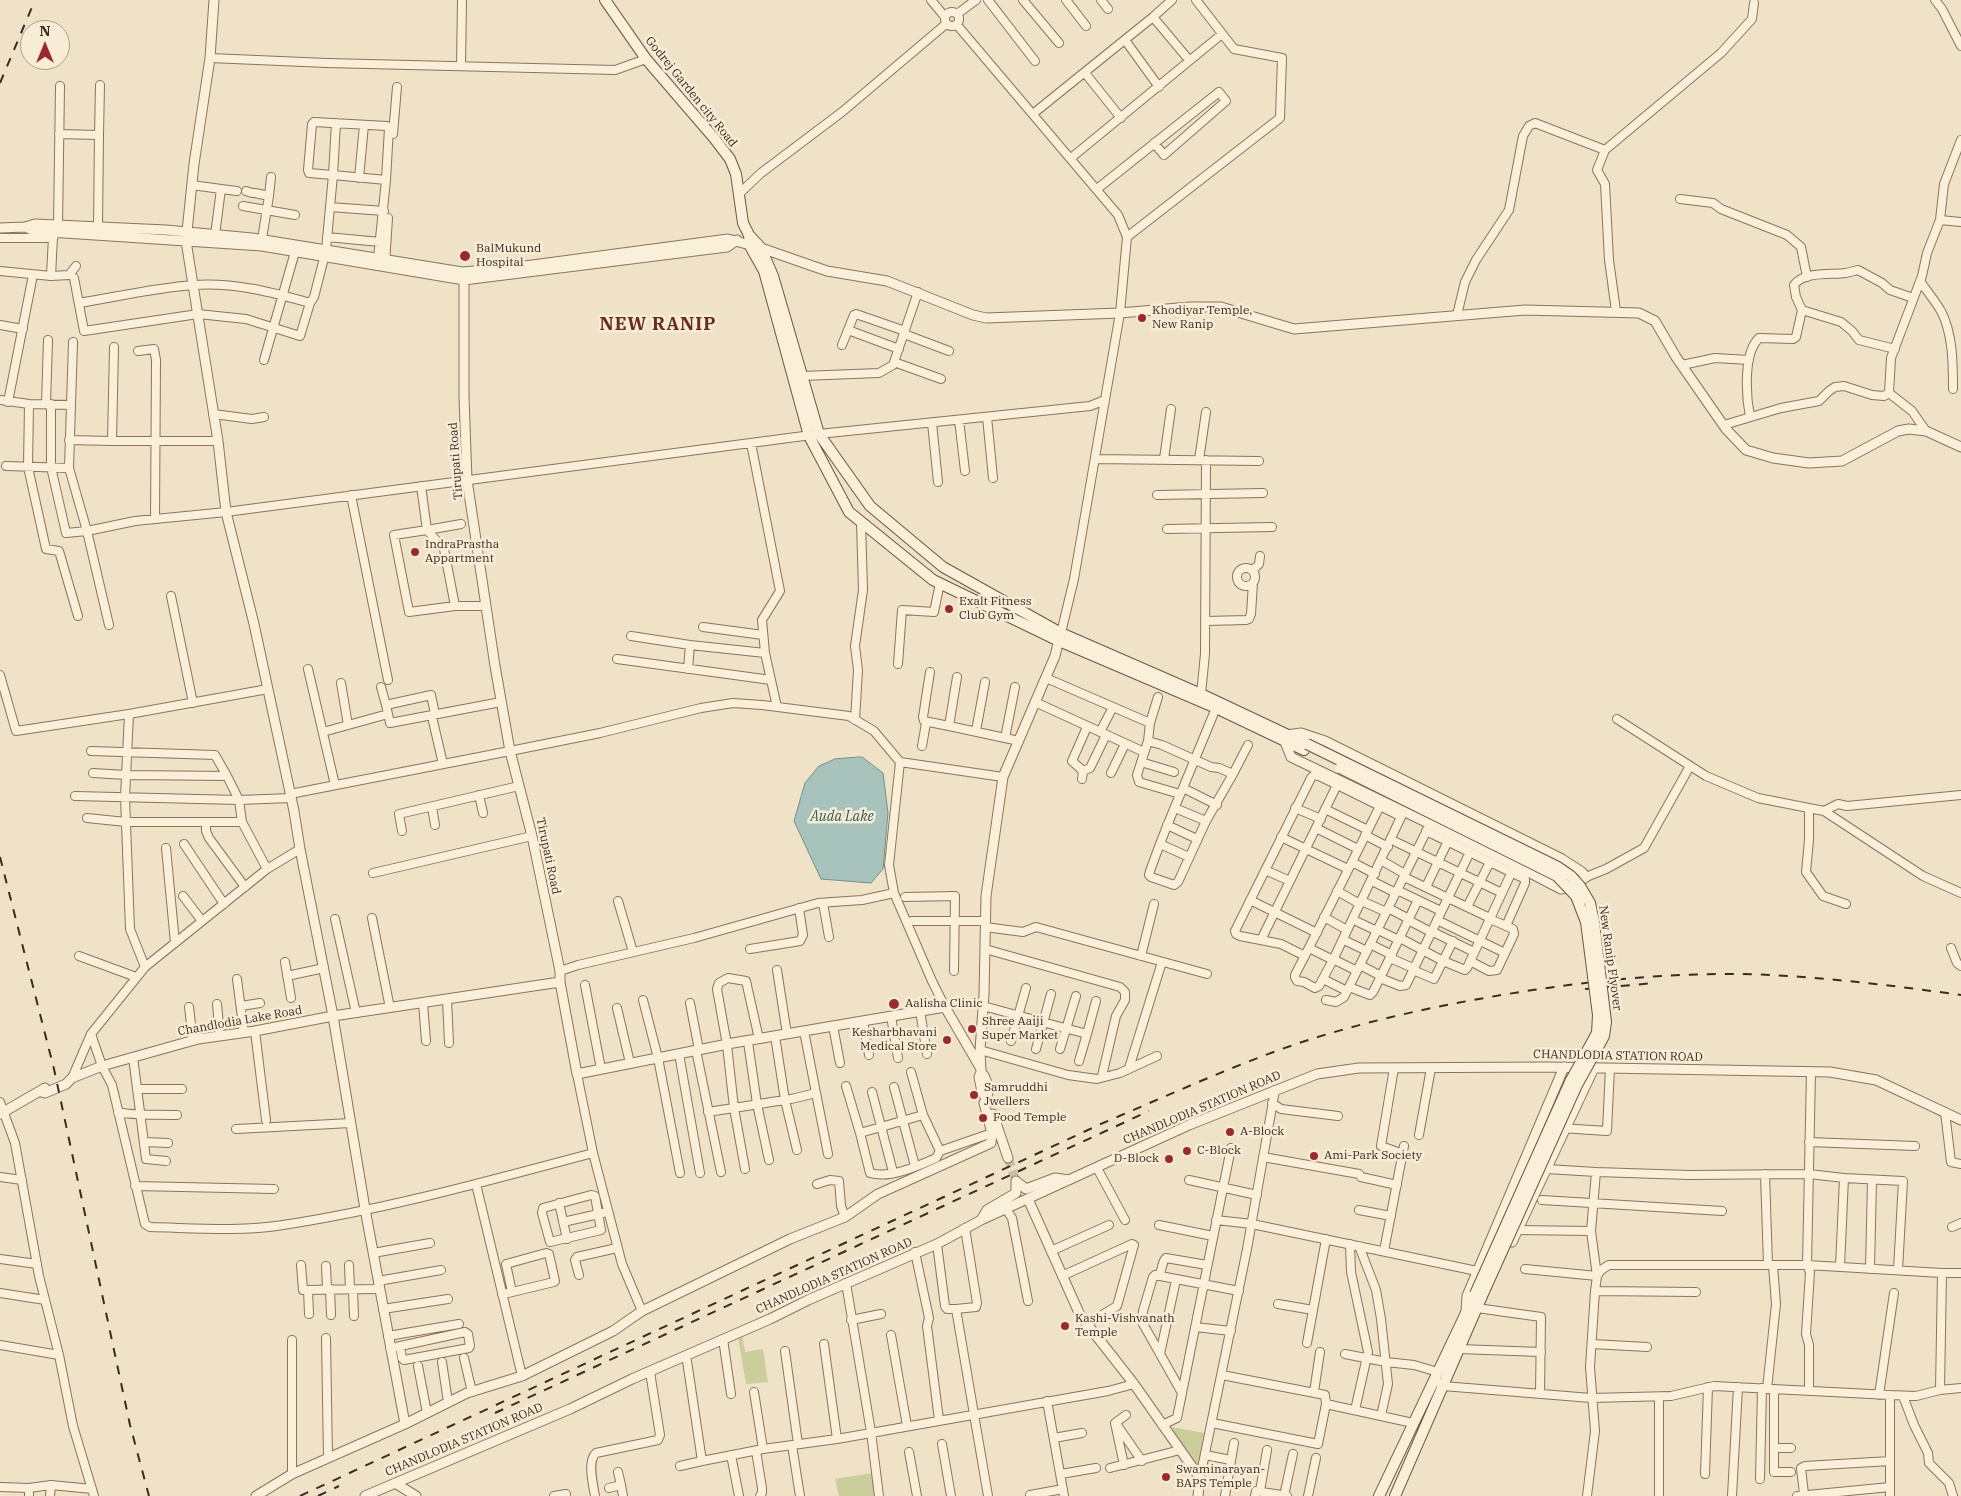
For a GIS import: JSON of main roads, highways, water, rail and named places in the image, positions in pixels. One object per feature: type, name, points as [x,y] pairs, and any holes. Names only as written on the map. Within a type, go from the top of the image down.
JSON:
[{"type":"main road","name":"Godrej Garden city Road","points":[[605,0],[646,58],[730,159],[736,174],[740,193],[743,223],[749,235]]},
{"type":"main road","points":[[749,235],[750,246],[764,271],[809,436],[849,512],[933,580],[1286,738]]},
{"type":"main road","points":[[749,235],[761,248],[773,276],[819,434],[870,506],[943,567],[1060,637],[1201,694],[1286,738]]},
{"type":"main road","name":"New Ranip Flyover","points":[[1286,738],[1558,867],[1580,886],[1590,903],[1594,922],[1606,1022],[1604,1036],[1577,1085],[1479,1295],[1466,1311],[1379,1496]]},
{"type":"main road","name":"New Ranip Flyover","points":[[1395,1496],[1477,1308],[1479,1295]]},
{"type":"water","name":"Auda Lake","points":[[862,757],[883,773],[888,813],[883,869],[871,883],[821,879],[794,821],[805,783],[819,766],[835,759]]},
{"type":"tunnel","points":[[1008,1158],[1016,1181]]},
{"type":"railway","points":[[0,83],[35,0]]},
{"type":"railway","points":[[0,857],[54,1069],[130,1425],[149,1496]]},
{"type":"railway","points":[[300,1496],[1103,1123],[1257,1058],[1308,1040],[1398,1015],[1490,997],[1553,987],[1654,976],[1722,974],[1789,976],[1961,995]]},
{"type":"railway","points":[[1585,989],[1655,983]]},
{"type":"railway","points":[[495,1413],[1149,1111]]},
{"type":"railway","points":[[318,1496],[339,1486]]},
{"type":"place","name":"BalMukund Hospital","points":[[465,256]]},
{"type":"place","name":"Khodiyar Temple, New Ranip","points":[[1142,318]]},
{"type":"place","name":"IndraPrastha Appartment","points":[[415,552]]},
{"type":"place","name":"Exalt Fitness Club Gym","points":[[949,609]]},
{"type":"place","name":"Aalisha Clinic","points":[[894,1004]]},
{"type":"place","name":"Shree Aaiji Super Market","points":[[972,1029]]},
{"type":"place","name":"Kesharbhavani Medical Store","points":[[947,1040]]},
{"type":"place","name":"Samruddhi Jwellers","points":[[974,1095]]},
{"type":"place","name":"Food Temple","points":[[983,1118]]},
{"type":"place","name":"A-Block","points":[[1230,1132]]},
{"type":"place","name":"C-Block","points":[[1187,1151]]},
{"type":"place","name":"Ami-Park Society","points":[[1314,1156]]},
{"type":"place","name":"D-Block","points":[[1169,1159]]},
{"type":"place","name":"Kashi-Vishvanath Temple","points":[[1065,1326]]},
{"type":"place","name":"Swaminarayan- BAPS Temple","points":[[1166,1477]]},
{"type":"district","name":"NEW RANIP","points":[[658,325]]}]
